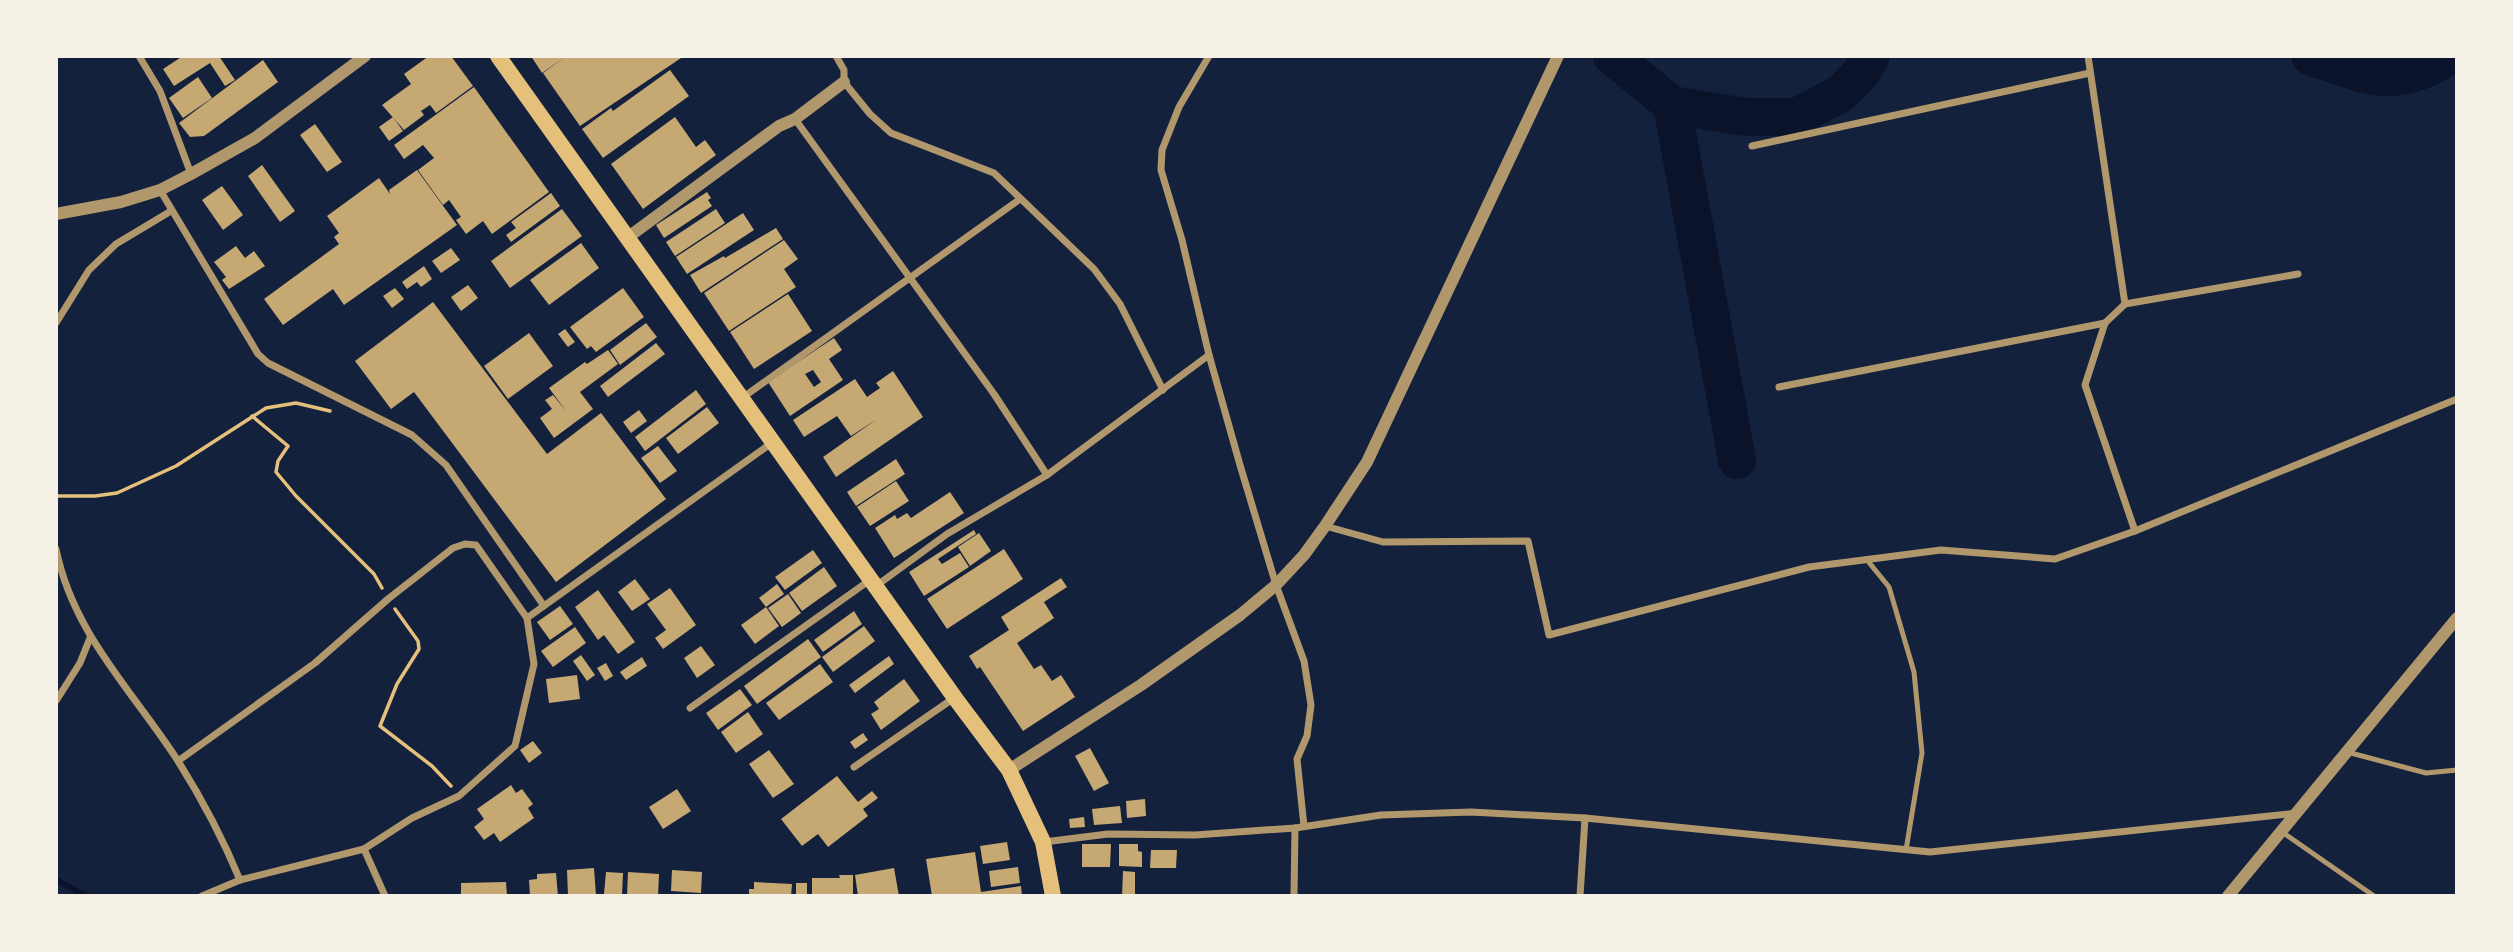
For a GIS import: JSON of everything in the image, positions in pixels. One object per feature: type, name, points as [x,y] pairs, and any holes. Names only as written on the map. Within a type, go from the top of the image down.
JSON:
[{"type":"highway","points":[[498,56],[1009,770],[1043,842],[1053,896]]},
{"type":"street","points":[[139,56],[160,91],[191,174]]},
{"type":"street","points":[[56,214],[121,202],[160,190],[255,138],[365,56]]},
{"type":"street","points":[[836,56],[844,70],[845,82],[870,114],[891,132],[994,173],[1055,229],[1101,278],[1120,304],[1163,390]]},
{"type":"street","points":[[1209,56],[1179,107],[1162,150],[1161,170],[1182,240],[1209,355],[1276,584],[1304,661],[1311,705],[1307,736],[1297,759],[1304,827]]},
{"type":"street","points":[[1009,770],[1141,685],[1240,615],[1304,555],[1367,462],[1558,56]]},
{"type":"street","points":[[2088,56],[2125,304]]},
{"type":"street","points":[[1752,146],[2091,73]]},
{"type":"street","points":[[627,237],[779,126],[795,119],[845,82]]},
{"type":"street","points":[[795,119],[994,394],[1047,475]]},
{"type":"street","points":[[160,190],[258,354],[268,363],[412,435],[446,465],[544,607]]},
{"type":"street","points":[[741,399],[1020,199]]},
{"type":"street","points":[[56,323],[89,270],[116,244],[171,211]]},
{"type":"street","points":[[2135,531],[2085,385],[2105,323],[2125,304],[2298,274]]},
{"type":"street","points":[[1779,387],[2105,323]]},
{"type":"street","points":[[690,708],[947,534],[1047,475],[1209,355]]},
{"type":"street","points":[[1325,526],[1383,542],[1528,541],[1549,635],[1809,567],[1941,550],[2055,559],[2135,531],[2457,400]]},
{"type":"street","points":[[527,618],[773,442]]},
{"type":"street","points":[[178,761],[315,663],[388,599],[453,548],[465,544],[476,545],[527,618],[534,664],[515,746],[459,796],[412,818],[364,849],[240,880],[202,896]]},
{"type":"street","points":[[56,549],[73,603],[90,638],[178,761],[226,846],[240,880]]},
{"type":"street","points":[[2228,896],[2457,618]]},
{"type":"street","points":[[56,701],[80,663],[90,638]]},
{"type":"street","points":[[854,767],[955,698]]},
{"type":"street","points":[[1043,842],[1108,834],[1195,835],[1304,827],[1381,815],[1471,812],[1585,818],[1930,852],[2298,813]]},
{"type":"street","points":[[1580,896],[1585,818]]},
{"type":"street","points":[[1294,828],[1294,896]]},
{"type":"street","points":[[364,849],[385,896]]},
{"type":"lane","points":[[1867,560],[1889,587],[1914,672],[1922,752],[1906,850]]},
{"type":"lane","points":[[2346,752],[2426,773],[2457,770]]},
{"type":"lane","points":[[2282,832],[2374,896]]},
{"type":"path","points":[[56,496],[117,493],[176,466],[266,408],[296,404],[335,413]]},
{"type":"building","points":[[183,56],[219,56],[235,80],[225,86],[210,63],[174,86],[163,69]]},
{"type":"building","points":[[429,56],[451,56],[473,86],[436,113],[430,105],[421,111],[424,115],[404,130],[382,105],[411,84],[404,74]]},
{"type":"building","points":[[531,56],[684,56],[580,126],[543,73],[565,57],[542,73]]},
{"type":"building","points":[[263,60],[278,82],[204,136],[190,137],[179,123]]},
{"type":"building","points":[[670,70],[689,96],[603,158],[582,129],[611,108],[613,111]]},
{"type":"building","points":[[198,77],[212,98],[183,118],[169,98]]},
{"type":"building","points":[[474,87],[549,192],[492,234],[483,221],[466,234],[456,220],[461,217],[449,200],[443,205],[418,170],[434,158],[423,145],[404,159],[394,145]]},
{"type":"building","points":[[393,117],[403,131],[389,141],[379,127]]},
{"type":"building","points":[[675,117],[696,147],[705,140],[716,155],[643,209],[611,164]]},
{"type":"building","points":[[315,124],[342,162],[327,172],[300,135]]},
{"type":"building","points":[[262,165],[295,211],[280,222],[248,176]]},
{"type":"building","points":[[417,170],[457,225],[344,305],[333,289],[283,325],[264,299],[339,244],[334,237],[339,233],[327,216],[379,178],[390,194],[389,190]]},
{"type":"building","points":[[222,186],[243,215],[223,230],[202,200]]},
{"type":"building","points":[[707,192],[712,206],[664,238],[656,225]]},
{"type":"building","points":[[551,193],[560,206],[511,242],[506,235],[516,228],[511,222]]},
{"type":"building","points":[[562,209],[582,236],[510,288],[491,261]]},
{"type":"building","points":[[716,209],[725,223],[675,256],[666,242]]},
{"type":"building","points":[[743,213],[754,230],[687,274],[676,257]]},
{"type":"building","points":[[776,228],[783,239],[701,293],[690,275]]},
{"type":"building","points":[[784,240],[798,259],[784,269],[796,287],[729,331],[704,293]]},
{"type":"building","points":[[581,243],[599,268],[549,305],[530,280]]},
{"type":"building","points":[[236,246],[245,258],[254,251],[265,266],[229,289],[222,280],[226,277],[214,262]]},
{"type":"building","points":[[451,248],[460,260],[441,273],[432,261]]},
{"type":"building","points":[[424,266],[432,279],[421,287],[417,282],[407,289],[402,282]]},
{"type":"building","points":[[468,285],[478,298],[461,311],[451,297]]},
{"type":"building","points":[[395,288],[404,299],[392,308],[383,296]]},
{"type":"building","points":[[623,288],[644,317],[596,352],[591,346],[587,349],[570,327]]},
{"type":"building","points":[[788,294],[812,331],[754,369],[730,332]]},
{"type":"building","points":[[433,302],[547,454],[601,413],[666,499],[556,582],[414,392],[391,409],[355,361]]},
{"type":"building","points":[[646,323],[657,337],[620,365],[610,350]]},
{"type":"building","points":[[565,329],[575,342],[568,347],[558,334]]},
{"type":"building","points":[[529,333],[553,366],[508,399],[484,366]]},
{"type":"building","points":[[834,338],[842,350],[829,359],[843,380],[790,416],[768,382]],"holes":[[[813,370],[821,382],[814,387],[805,374]]]},
{"type":"building","points":[[656,343],[665,354],[608,397],[600,386]]},
{"type":"building","points":[[608,350],[618,364],[580,392],[593,409],[554,438],[540,418],[552,409],[545,400],[553,395],[566,411],[549,388],[585,362],[587,364]]},
{"type":"building","points":[[893,371],[923,417],[836,477],[823,457],[877,419],[851,436],[837,416],[804,437],[793,420],[855,379],[867,397],[880,388],[876,383]]},
{"type":"building","points":[[696,390],[706,404],[645,451],[635,437]]},
{"type":"building","points":[[707,407],[719,423],[678,454],[666,438]]},
{"type":"building","points":[[639,410],[647,421],[631,433],[623,422]]},
{"type":"building","points":[[658,446],[677,471],[660,483],[641,458]]},
{"type":"building","points":[[896,459],[905,474],[856,506],[847,492]]},
{"type":"building","points":[[896,481],[909,501],[870,526],[857,507]]},
{"type":"building","points":[[950,492],[964,513],[894,558],[875,528],[895,515],[897,519],[907,513],[911,518]]},
{"type":"building","points":[[974,530],[976,534],[938,559],[942,564],[960,553],[969,567],[924,596],[909,572]]},
{"type":"building","points":[[979,533],[991,551],[970,566],[958,547]]},
{"type":"building","points":[[1004,549],[1023,579],[947,629],[927,599]]},
{"type":"building","points":[[813,550],[822,563],[785,590],[775,577]]},
{"type":"building","points":[[824,567],[837,586],[802,611],[789,593]]},
{"type":"building","points":[[1061,578],[1067,587],[1044,602],[1054,618],[1017,643],[1034,669],[1041,665],[1052,681],[1061,675],[1075,697],[1023,731],[980,667],[977,669],[969,656],[1009,630],[1001,617]]},
{"type":"building","points":[[635,579],[650,599],[632,611],[618,592]]},
{"type":"building","points":[[777,584],[784,594],[766,607],[759,598]]},
{"type":"building","points":[[670,588],[696,625],[663,649],[655,638],[666,630],[647,604]]},
{"type":"building","points":[[598,590],[635,642],[618,654],[604,635],[598,640],[575,607]]},
{"type":"building","points":[[788,594],[801,613],[782,627],[768,608]]},
{"type":"building","points":[[560,606],[573,624],[550,640],[537,622]]},
{"type":"building","points":[[766,607],[779,626],[755,644],[741,625]]},
{"type":"building","points":[[854,611],[862,624],[823,652],[814,640]]},
{"type":"building","points":[[864,626],[875,641],[833,672],[822,657]]},
{"type":"building","points":[[575,627],[586,643],[553,667],[541,651]]},
{"type":"building","points":[[808,639],[821,657],[757,704],[744,686]]},
{"type":"building","points":[[701,646],[715,665],[697,678],[684,658]]},
{"type":"building","points":[[581,655],[595,675],[587,681],[573,661]]},
{"type":"building","points":[[889,656],[894,664],[855,693],[849,685]]},
{"type":"building","points":[[642,657],[647,666],[626,680],[620,672]]},
{"type":"building","points":[[606,663],[613,676],[605,681],[597,668]]},
{"type":"building","points":[[820,664],[833,682],[779,720],[766,703]]},
{"type":"building","points":[[577,675],[580,699],[549,703],[546,679]]},
{"type":"building","points":[[904,679],[920,701],[881,730],[871,714],[879,709],[874,702]]},
{"type":"building","points":[[740,689],[752,705],[718,730],[706,713]]},
{"type":"building","points":[[748,712],[763,734],[736,753],[721,732]]},
{"type":"building","points":[[863,733],[868,740],[855,749],[850,742]]},
{"type":"building","points":[[533,741],[542,753],[529,763],[520,750]]},
{"type":"building","points":[[1090,748],[1109,783],[1094,791],[1075,756]]},
{"type":"building","points":[[769,750],[794,784],[773,798],[749,764]]},
{"type":"building","points":[[837,776],[858,802],[872,791],[878,798],[863,809],[868,816],[828,847],[818,834],[802,846],[781,819]]},
{"type":"building","points":[[511,785],[516,793],[522,789],[533,804],[528,808],[534,818],[500,842],[494,833],[484,840],[474,827],[484,819],[477,809]]},
{"type":"building","points":[[677,789],[691,811],[663,829],[649,807]]},
{"type":"building","points":[[1145,799],[1146,816],[1127,818],[1126,801]]},
{"type":"building","points":[[1120,806],[1122,823],[1094,825],[1092,809]]},
{"type":"building","points":[[1084,817],[1085,827],[1070,828],[1069,819]]},
{"type":"building","points":[[1007,842],[1010,860],[983,864],[980,846]]},
{"type":"building","points":[[1082,844],[1111,844],[1110,867],[1082,867]]},
{"type":"building","points":[[1119,844],[1138,844],[1138,851],[1142,852],[1142,867],[1119,866]]},
{"type":"building","points":[[1151,850],[1177,850],[1176,868],[1150,868]]},
{"type":"building","points":[[975,852],[981,892],[1021,886],[1022,896],[932,896],[926,859]]},
{"type":"building","points":[[1018,867],[1020,883],[991,887],[989,871]]},
{"type":"building","points":[[594,868],[596,896],[568,896],[567,870]]},
{"type":"building","points":[[894,868],[899,896],[858,896],[855,875]]},
{"type":"building","points":[[672,870],[702,872],[701,893],[671,891]]},
{"type":"building","points":[[1123,871],[1135,872],[1135,896],[1122,896]]},
{"type":"building","points":[[606,872],[623,873],[622,895],[604,894]]},
{"type":"building","points":[[628,872],[659,874],[658,896],[627,896]]},
{"type":"building","points":[[556,873],[558,896],[530,896],[529,880],[537,879],[537,874]]},
{"type":"building","points":[[839,875],[853,875],[853,895],[812,896],[812,878],[840,878]]},
{"type":"building","points":[[506,882],[507,896],[461,896],[461,883]]},
{"type":"building","points":[[754,882],[792,884],[791,896],[749,896],[749,889],[754,889]]},
{"type":"building","points":[[796,883],[807,883],[807,896],[796,896]]},
{"type":"waterway","points":[[1612,56],[1672,105],[1745,117],[1796,117],[1840,94],[1861,73],[1871,56]]},
{"type":"waterway","points":[[2310,56],[2379,77],[2412,74],[2449,56]]},
{"type":"waterway","points":[[1672,105],[1737,460]]},
{"type":"waterway","points":[[56,880],[86,896]]}]
